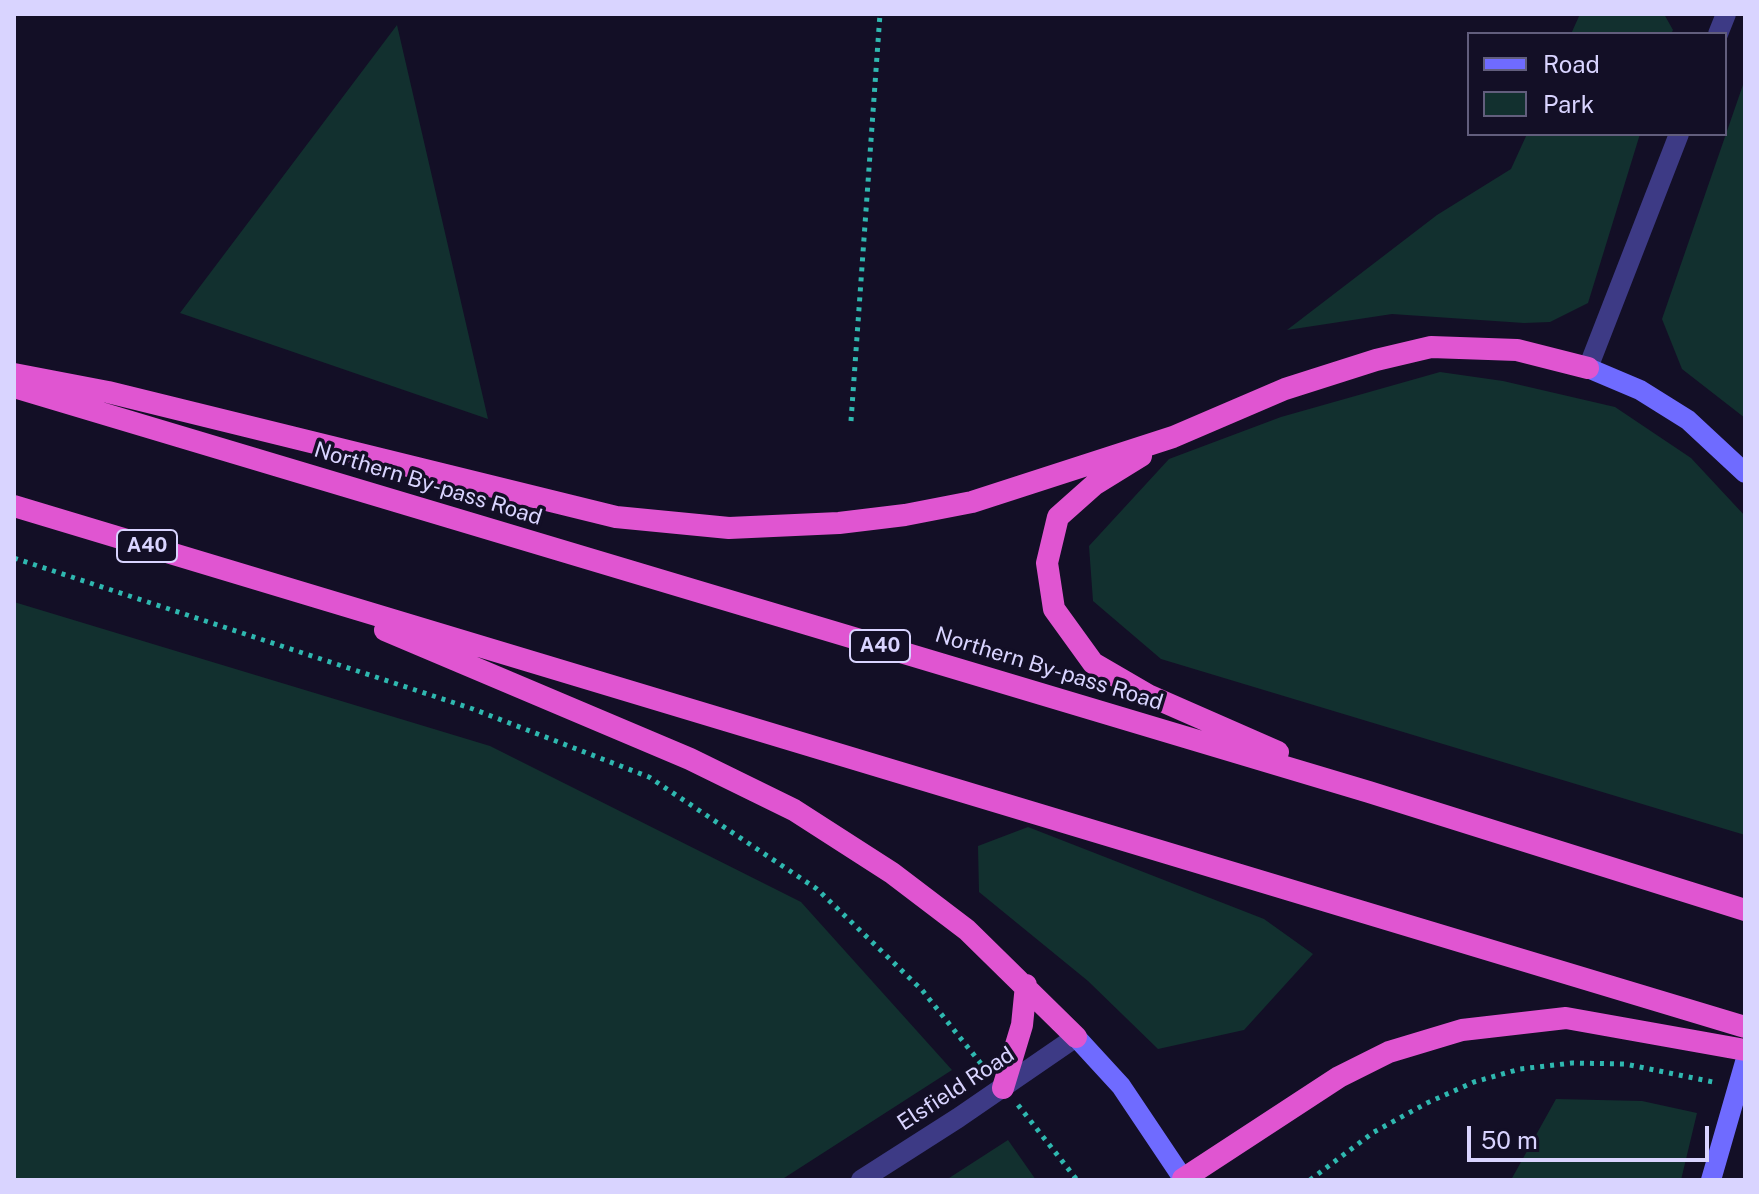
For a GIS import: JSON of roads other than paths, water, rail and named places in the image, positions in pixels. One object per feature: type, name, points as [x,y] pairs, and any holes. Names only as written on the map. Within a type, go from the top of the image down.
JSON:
[{"type":"highway","points":[[14,374],[108,392],[616,517],[729,528],[839,523],[972,502],[1173,437],[1285,389],[1376,360],[1431,347],[1517,350],[1588,368]]},
{"type":"highway","name":"Northern By-pass Road","points":[[14,387],[1369,792],[1745,910]]},
{"type":"highway","points":[[1173,437],[1094,485],[1058,517],[1047,563],[1054,609],[1093,663],[1148,695],[1369,792]]},
{"type":"highway","name":"A40","points":[[14,506],[1745,1027]]},
{"type":"highway","points":[[279,585],[690,759],[794,810],[892,873],[967,930],[1076,1037]]},
{"type":"highway","points":[[1010,1096],[1026,985]]},
{"type":"highway","points":[[1183,1180],[1339,1077],[1389,1052],[1462,1030],[1566,1018],[1745,1050]]},
{"type":"main road","points":[[1588,368],[1640,390],[1688,420],[1745,473]]},
{"type":"main road","points":[[1076,1037],[1121,1086],[1183,1180]]},
{"type":"main road","points":[[1711,1180],[1745,1062]]},
{"type":"street","points":[[1588,368],[1678,136]]},
{"type":"street","name":"Elsfield Road","points":[[861,1180],[1010,1096],[1076,1037]]}]
